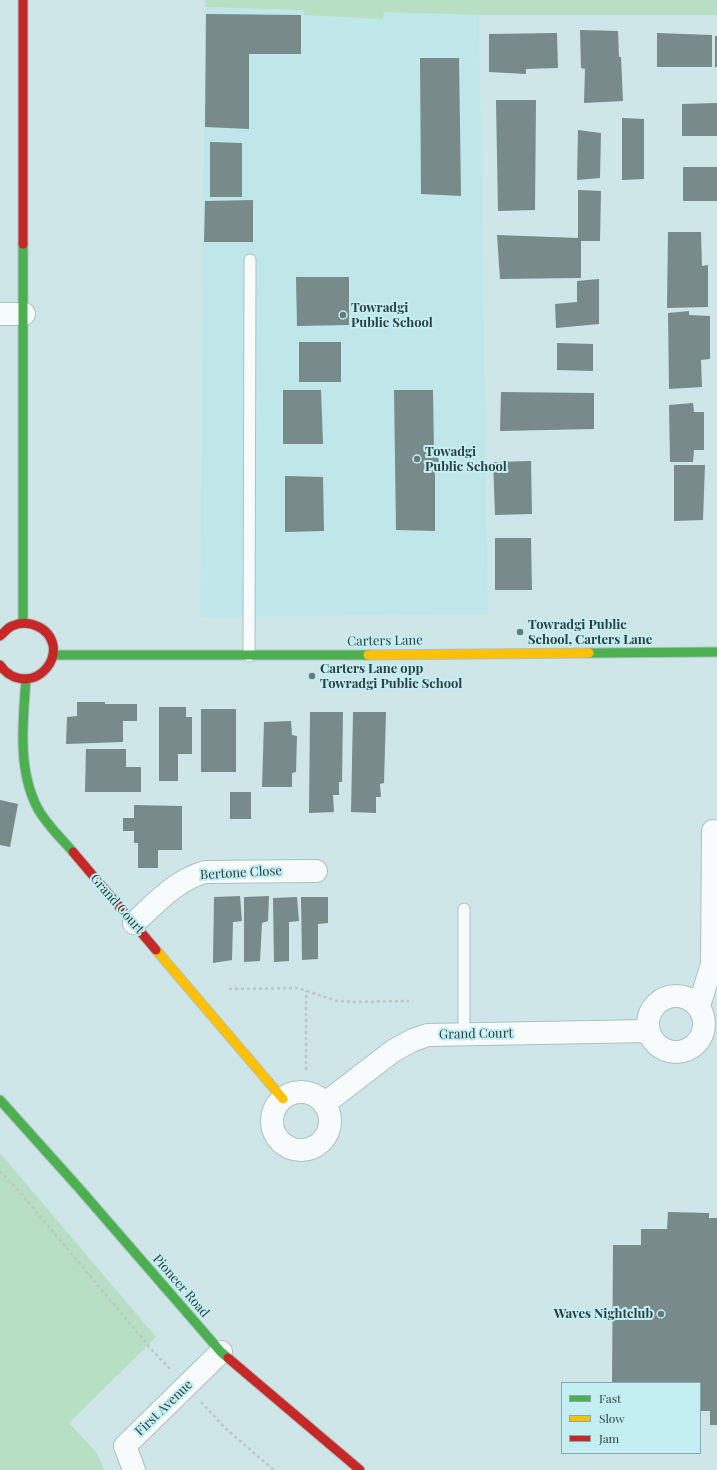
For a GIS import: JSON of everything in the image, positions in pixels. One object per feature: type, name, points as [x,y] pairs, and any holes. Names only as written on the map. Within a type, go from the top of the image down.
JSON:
[{"type":"main road","points":[[23,0],[23,622]]},
{"type":"main road","points":[[0,636],[6,628],[14,624],[23,622],[35,624],[46,631],[53,647],[53,655],[50,664],[44,672],[36,677],[17,679],[9,675],[0,665]]},
{"type":"main road","name":"Carters Lane","points":[[53,655],[249,656],[717,652]]},
{"type":"main road","name":"Grand Court","points":[[26,679],[24,734],[25,760],[28,783],[36,806],[53,830],[283,1098]]},
{"type":"main road","name":"Pioneer Road","points":[[0,1100],[78,1187],[221,1352],[360,1470]]},
{"type":"street","points":[[0,314],[24,314]]},
{"type":"street","points":[[699,1006],[712,964],[713,831]]},
{"type":"street","name":"Bertone Close","points":[[134,923],[180,882],[193,876],[212,872],[316,871]]},
{"type":"street","points":[[673,995],[683,996],[692,1000],[699,1006],[703,1014],[705,1024],[704,1032],[700,1041],[689,1049],[676,1052],[667,1051],[652,1039],[648,1021],[650,1012],[656,1004],[664,998],[673,995]]},
{"type":"street","name":"Grand Court","points":[[324,1104],[393,1050],[413,1040],[428,1035],[464,1033],[649,1031]]},
{"type":"street","points":[[300,1092],[309,1093],[317,1097],[324,1104],[329,1112],[330,1122],[324,1140],[316,1146],[307,1150],[288,1148],[275,1134],[272,1125],[273,1115],[276,1106],[283,1098],[300,1092]]},
{"type":"street","name":"First Avenue","points":[[134,1470],[125,1446],[221,1352]]},
{"type":"lane","points":[[249,656],[250,260]]},
{"type":"lane","points":[[464,909],[464,1033]]},
{"type":"path","points":[[230,989],[298,988],[337,1001],[409,1000]]},
{"type":"path","points":[[306,991],[306,1070]]},
{"type":"path","points":[[0,1171],[19,1191],[152,1350],[225,1428],[274,1470]]},
{"type":"shaded area","name":"Towradgi Public School","points":[[205,0],[717,0],[717,15],[479,15],[488,614],[200,617]]},
{"type":"green space","points":[[205,0],[717,0],[717,15],[479,15],[384,12],[383,19],[304,15],[304,10],[205,7]]},
{"type":"green space","points":[[0,1153],[156,1337],[69,1423],[97,1453],[104,1470],[0,1470]]},
{"type":"building","points":[[206,14],[301,15],[301,54],[249,54],[249,129],[205,127]]},
{"type":"building","points":[[580,30],[618,31],[623,101],[584,103],[585,69],[581,68]]},
{"type":"building","points":[[557,33],[558,68],[526,69],[526,74],[489,72],[489,34]]},
{"type":"building","points":[[657,33],[712,35],[712,67],[657,67]]},
{"type":"building","points":[[715,36],[717,36],[717,67],[715,67]]},
{"type":"building","points":[[420,58],[459,58],[461,196],[421,194]]},
{"type":"building","points":[[496,100],[536,100],[535,210],[498,211]]},
{"type":"building","points":[[717,103],[717,136],[682,136],[682,104]]},
{"type":"building","points":[[622,118],[644,119],[644,179],[622,180]]},
{"type":"building","points":[[578,130],[601,133],[600,178],[577,180]]},
{"type":"building","points":[[210,142],[242,143],[242,197],[210,197]]},
{"type":"building","points":[[683,167],[717,167],[717,201],[683,201]]},
{"type":"building","points":[[578,190],[601,191],[600,241],[581,241],[581,278],[500,279],[497,235],[578,238]]},
{"type":"building","points":[[253,200],[253,242],[204,242],[205,201]]},
{"type":"building","points":[[668,232],[701,232],[702,266],[708,265],[708,307],[667,308]]},
{"type":"building","points":[[296,277],[349,277],[349,325],[297,326]]},
{"type":"building","points":[[599,279],[599,324],[556,328],[555,304],[577,302],[577,281]]},
{"type":"building","points":[[689,311],[689,315],[710,316],[710,359],[701,360],[702,387],[669,389],[668,313]]},
{"type":"building","points":[[299,342],[341,342],[341,382],[299,382]]},
{"type":"building","points":[[557,343],[593,344],[593,371],[557,370]]},
{"type":"building","points":[[283,390],[321,390],[323,444],[283,444]]},
{"type":"building","name":"Towadgi Public School","points":[[394,390],[433,390],[434,451],[438,451],[439,466],[435,466],[435,531],[396,530]]},
{"type":"building","points":[[501,392],[594,393],[594,429],[500,431]]},
{"type":"building","points":[[693,403],[694,412],[704,412],[704,450],[694,450],[693,462],[670,462],[669,405]]},
{"type":"building","points":[[531,461],[532,514],[495,515],[493,462]]},
{"type":"building","points":[[674,465],[705,465],[703,520],[674,521]]},
{"type":"building","points":[[285,476],[323,477],[324,531],[285,532]]},
{"type":"building","points":[[495,538],[531,538],[532,590],[495,590]]},
{"type":"building","points":[[77,702],[137,704],[137,721],[123,721],[123,742],[66,744],[67,717],[77,716]]},
{"type":"building","points":[[159,707],[186,707],[186,717],[192,717],[192,754],[178,754],[178,781],[159,781]]},
{"type":"building","points":[[201,709],[236,709],[236,772],[201,772]]},
{"type":"building","points":[[310,712],[343,712],[342,782],[339,782],[339,795],[333,795],[334,812],[309,813]]},
{"type":"building","points":[[353,712],[386,712],[384,783],[380,784],[381,797],[376,797],[376,813],[351,812]]},
{"type":"building","points":[[291,721],[292,735],[297,736],[296,772],[292,773],[292,787],[262,787],[264,722]]},
{"type":"building","points":[[86,749],[126,749],[126,767],[141,767],[141,792],[85,792]]},
{"type":"building","points":[[230,792],[251,792],[251,819],[230,819]]},
{"type":"building","points":[[0,800],[18,804],[10,847],[0,845]]},
{"type":"building","points":[[134,805],[182,806],[182,850],[158,850],[158,868],[138,868],[138,843],[134,843],[134,831],[123,831],[123,818],[134,818]]},
{"type":"building","points":[[240,896],[242,921],[233,922],[232,960],[213,963],[214,897]]},
{"type":"building","points":[[269,896],[268,921],[262,923],[260,961],[244,962],[244,897]]},
{"type":"building","points":[[297,897],[299,921],[289,922],[289,961],[274,962],[273,898]]},
{"type":"building","points":[[301,897],[328,897],[328,923],[318,924],[318,959],[302,960]]},
{"type":"building","name":"Waves Nightclub","points":[[668,1212],[709,1213],[709,1218],[717,1218],[717,1425],[710,1425],[710,1411],[701,1411],[701,1382],[612,1382],[613,1245],[641,1245],[641,1229],[667,1229]]},
{"type":"traffic: fast","points":[[23,244],[23,622]]},
{"type":"traffic: fast","points":[[589,653],[717,652]]},
{"type":"traffic: fast","points":[[53,655],[368,655]]},
{"type":"traffic: fast","points":[[26,679],[23,745],[24,762],[31,794],[42,815],[73,852]]},
{"type":"traffic: fast","points":[[0,1100],[78,1187],[221,1352],[228,1358]]},
{"type":"traffic: slow","points":[[368,655],[589,653]]},
{"type":"traffic: slow","points":[[156,950],[283,1099]]},
{"type":"traffic: jam","points":[[23,0],[23,244]]},
{"type":"traffic: jam","points":[[0,636],[12,626],[25,623],[31,624],[47,633],[53,645],[52,657],[47,668],[32,678],[22,679],[15,677],[8,673],[0,665]]},
{"type":"traffic: jam","points":[[73,852],[156,950]]},
{"type":"traffic: jam","points":[[228,1358],[360,1470]]},
{"type":"place","name":"Towradgi Public School","points":[[343,315]]},
{"type":"place","name":"Towadgi Public School","points":[[417,459]]},
{"type":"place","name":"Towradgi Public School, Carters Lane","points":[[520,632]]},
{"type":"place","name":"Carters Lane opp Towradgi Public School","points":[[312,676]]},
{"type":"place","name":"Waves Nightclub","points":[[661,1314]]}]
